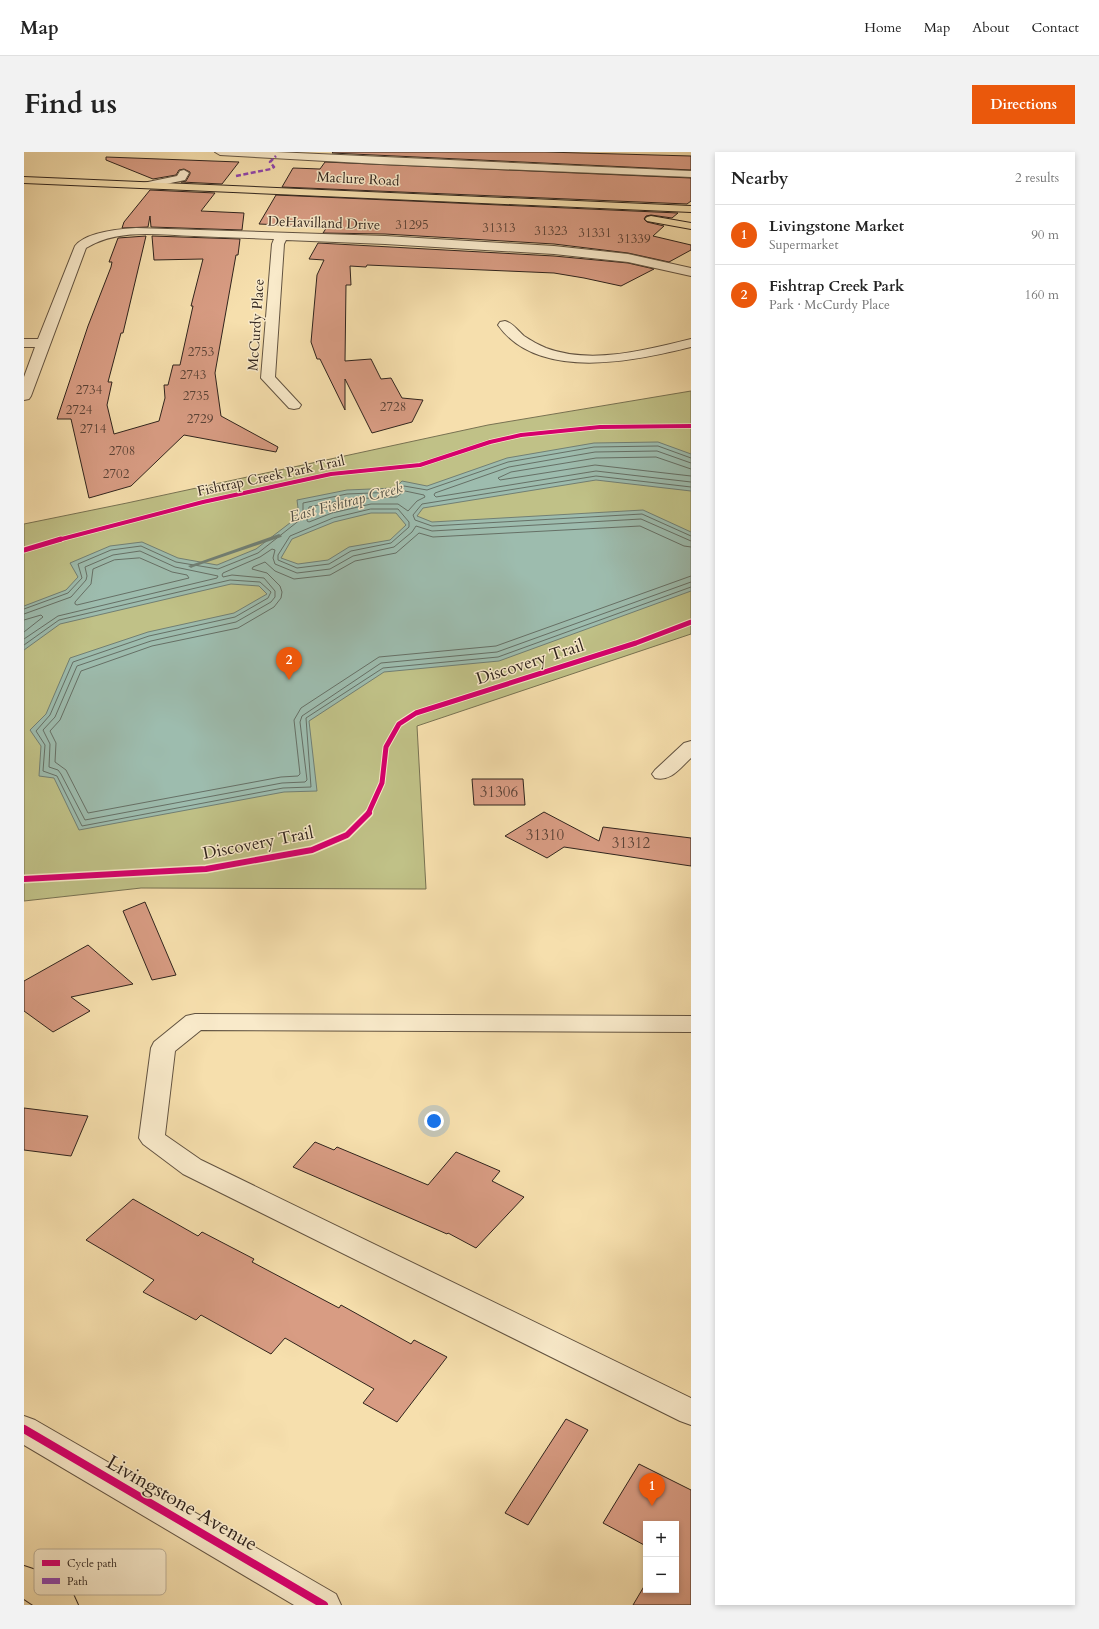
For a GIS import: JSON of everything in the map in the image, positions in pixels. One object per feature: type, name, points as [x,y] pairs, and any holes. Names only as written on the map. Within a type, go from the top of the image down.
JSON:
[{"type":"main road","name":"Maclure Road","points":[[26,182],[147,185],[691,209]]},
{"type":"main road","name":"Maclure Road","points":[[26,182],[691,216]]},
{"type":"main road","points":[[616,213],[691,226]]},
{"type":"main road","points":[[24,1581],[34,1587]]},
{"type":"main road","points":[[46,1595],[61,1605]]},
{"type":"street","points":[[220,152],[295,154],[691,174]]},
{"type":"street","points":[[147,185],[182,176],[190,183],[203,188]]},
{"type":"street","name":"DeHavilland Drive","points":[[24,396],[78,250],[87,242],[107,235],[135,231],[281,236],[554,250],[628,258],[691,272]]},
{"type":"street","name":"McCurdy Place","points":[[281,236],[278,244],[268,378],[294,405]]},
{"type":"street","points":[[505,325],[521,340],[545,352],[567,357],[591,359],[621,357],[657,352],[691,343]]},
{"type":"street","points":[[24,343],[43,343]]},
{"type":"street","points":[[662,774],[691,747]]},
{"type":"street","points":[[691,1024],[195,1022],[163,1048],[152,1138],[192,1168],[691,1412]]},
{"type":"street","name":"Livingstone Avenue","points":[[24,1429],[324,1605]]},
{"type":"green space","points":[[691,391],[691,634],[417,726],[426,889],[141,888],[24,901],[24,524],[488,425]]},
{"type":"water","points":[[658,442],[691,454],[691,491],[596,480],[423,508],[417,516],[432,522],[643,510],[691,532],[691,591],[499,661],[384,672],[309,721],[317,791],[284,792],[79,830],[54,778],[39,776],[41,746],[30,730],[46,714],[70,658],[148,632],[234,613],[267,594],[259,586],[231,584],[60,624],[24,650],[24,606],[66,590],[78,577],[70,563],[110,546],[142,542],[178,558],[217,565],[256,549],[299,516],[297,500],[347,490],[395,488],[402,481],[427,486],[507,458],[594,443]],"holes":[[[371,513],[396,513],[406,525],[390,540],[349,547],[328,560],[298,564],[281,558],[292,539],[334,522]]]},
{"type":"building","points":[[545,152],[691,156],[691,170],[332,153]]},
{"type":"building","points":[[106,157],[239,162],[222,184],[181,182],[186,181],[190,174],[190,172],[184,169],[179,170],[176,175],[153,179],[106,160]]},
{"type":"building","points":[[325,162],[691,178],[691,201],[687,204],[282,187],[293,168],[320,169]]},
{"type":"building","points":[[150,190],[215,193],[201,211],[244,213],[242,230],[151,227],[150,216],[148,227],[122,228],[124,222]]},
{"type":"building","points":[[276,195],[678,213],[672,218],[651,215],[646,216],[644,219],[647,222],[664,226],[653,236],[691,245],[691,250],[669,262],[628,253],[554,244],[385,234],[323,233],[327,227],[259,224]]},
{"type":"building","points":[[146,236],[123,333],[121,333],[108,382],[112,382],[107,405],[114,434],[159,421],[165,398],[164,385],[168,385],[173,365],[180,365],[193,306],[191,306],[203,259],[154,260],[152,236],[240,239],[215,373],[221,416],[278,447],[276,452],[184,435],[131,486],[89,498],[71,419],[57,419],[88,326],[111,267],[112,262],[109,262],[118,238]]},
{"type":"building","points":[[318,243],[554,256],[628,263],[654,269],[621,286],[554,273],[367,265],[366,267],[350,266],[351,285],[346,285],[345,361],[371,359],[381,379],[391,378],[402,398],[423,400],[412,422],[372,433],[345,379],[345,410],[320,359],[317,359],[311,342],[317,275],[324,260],[309,259]]},
{"type":"building","points":[[472,779],[523,779],[525,805],[474,805]]},
{"type":"building","points":[[544,812],[599,841],[603,827],[691,838],[691,866],[564,847],[547,858],[505,836]]},
{"type":"building","points":[[145,902],[176,975],[152,980],[123,911]]},
{"type":"building","points":[[88,945],[133,984],[71,997],[90,1011],[53,1032],[24,1011],[24,981]]},
{"type":"building","points":[[24,1108],[88,1116],[71,1156],[24,1150]]},
{"type":"building","points":[[315,1142],[334,1150],[337,1147],[428,1185],[456,1152],[500,1171],[492,1181],[524,1197],[476,1248],[448,1233],[447,1234],[293,1167]]},
{"type":"building","points":[[133,1199],[198,1236],[202,1232],[254,1259],[252,1262],[339,1308],[341,1305],[411,1344],[414,1340],[447,1357],[397,1422],[363,1403],[374,1389],[285,1338],[271,1354],[201,1315],[196,1320],[143,1292],[154,1280],[86,1240]]},
{"type":"building","points":[[566,1419],[588,1430],[528,1525],[505,1513]]},
{"type":"building","points":[[639,1464],[691,1490],[691,1605],[633,1605],[643,1588],[643,1593],[679,1593],[679,1521],[643,1521],[643,1544],[603,1523]]},
{"type":"waterway","name":"East Fishtrap Creek","points":[[191,566],[279,536]]},
{"type":"marked path","points":[[236,176],[271,169],[274,167],[270,162],[276,156]]},
{"type":"cycle path","name":"Fishtrap Creek Park Trail","points":[[24,550],[66,537],[203,502],[331,474],[420,465],[490,442],[521,435],[600,427],[691,426]]},
{"type":"cycle path","name":"Discovery Trail","points":[[24,879],[206,869],[312,850],[347,835],[370,812],[382,783],[386,747],[399,724],[416,713],[636,643],[691,622]]},
{"type":"cycle path","points":[[24,1429],[324,1605]]},
{"type":"place","name":"Fishtrap Creek Park","points":[[289,680]]},
{"type":"place","name":"Livingstone Market","points":[[652,1506]]}]
